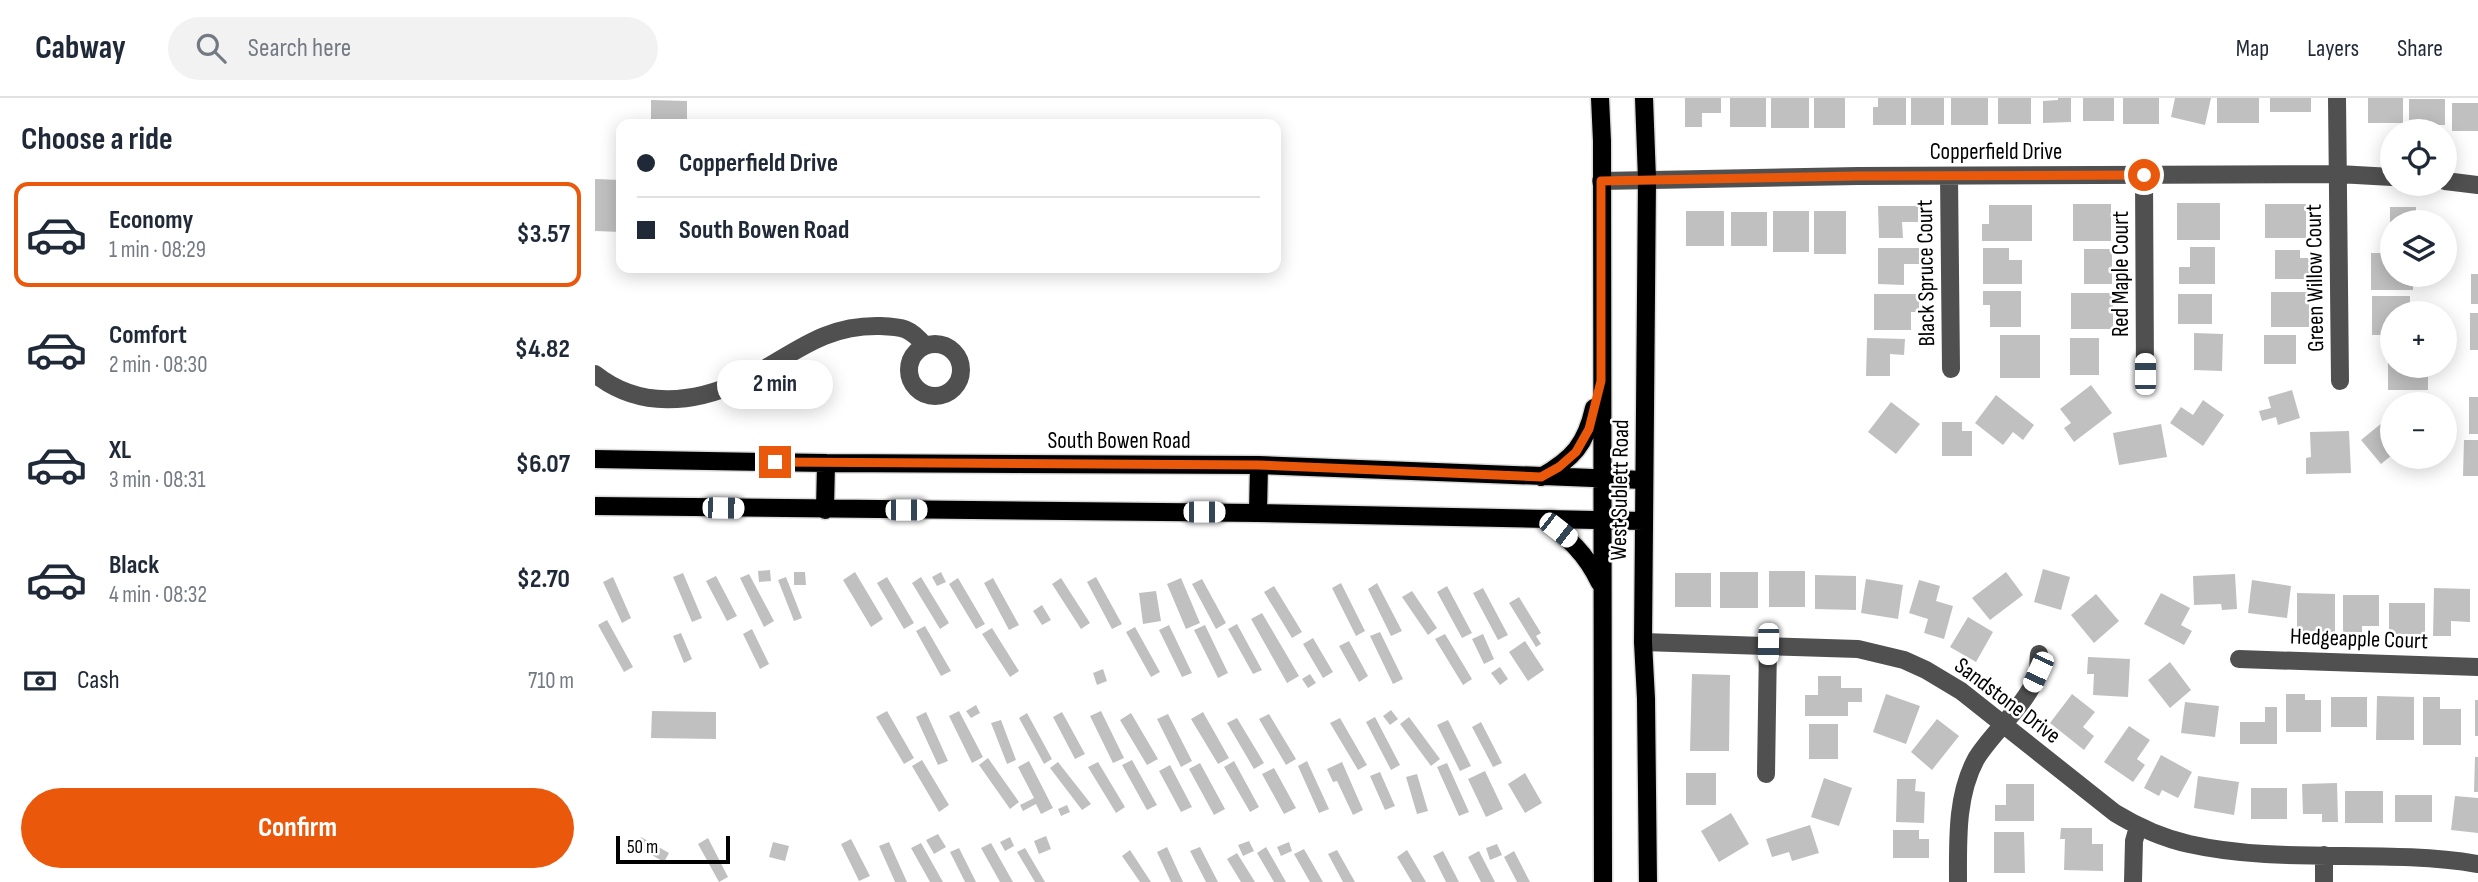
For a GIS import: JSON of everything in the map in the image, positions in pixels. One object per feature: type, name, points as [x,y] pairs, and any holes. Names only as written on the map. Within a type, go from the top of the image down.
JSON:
[{"type":"main road","name":"West Sublett Road","points":[[1599,98],[1602,141],[1603,882]]},
{"type":"main road","name":"West Sublett Road","points":[[1644,98],[1647,179],[1643,642],[1648,882]]},
{"type":"main road","points":[[1541,477],[1559,467],[1576,452],[1589,429],[1601,381]]},
{"type":"main road","name":"South Bowen Road","points":[[595,458],[826,463],[1259,465],[1643,480]]},
{"type":"main road","points":[[825,510],[826,463]]},
{"type":"main road","points":[[1258,513],[1259,465]]},
{"type":"main road","points":[[595,506],[1258,513],[1643,521]]},
{"type":"main road","points":[[1543,519],[1573,542],[1588,560],[1602,588]]},
{"type":"street","name":"Green Willow Court","points":[[2337,98],[2340,381]]},
{"type":"street","name":"Copperfield Drive","points":[[1601,181],[1949,176],[2338,174],[2380,176]]},
{"type":"street","name":"Red Maple Court","points":[[2144,175],[2145,374]]},
{"type":"street","name":"Black Spruce Court","points":[[1949,176],[1951,369]]},
{"type":"street","points":[[2457,182],[2478,185]]},
{"type":"street","points":[[595,374],[608,384],[648,399],[691,398],[742,381],[808,342],[857,326],[900,327],[915,333],[925,346]]},
{"type":"street","name":"Sandstone Drive","points":[[1643,642],[1857,649],[1904,660],[1961,691],[2115,813],[2138,827],[2187,844],[2219,850],[2430,858],[2478,864]]},
{"type":"street","points":[[1766,774],[1768,644]]},
{"type":"street","points":[[1958,882],[1959,817],[1965,786],[1976,760],[2031,687],[2038,672],[2039,654]]},
{"type":"street","name":"Hedgeapple Court","points":[[2239,659],[2478,667]]},
{"type":"street","points":[[2133,882],[2134,841],[2138,827]]},
{"type":"street","points":[[2323,882],[2324,855]]},
{"type":"building","points":[[1685,98],[1721,98],[1721,113],[1702,113],[1702,127],[1685,127]]},
{"type":"building","points":[[1730,98],[1766,98],[1766,127],[1730,127]]},
{"type":"building","points":[[1771,98],[1809,98],[1809,128],[1771,128]]},
{"type":"building","points":[[1814,98],[1845,98],[1845,128],[1814,128]]},
{"type":"building","points":[[1878,98],[1906,98],[1906,125],[1873,125],[1873,107],[1878,107]]},
{"type":"building","points":[[1911,98],[1944,98],[1944,125],[1911,125]]},
{"type":"building","points":[[1951,98],[1988,98],[1988,125],[1951,125]]},
{"type":"building","points":[[1998,98],[2031,98],[2031,124],[1998,124]]},
{"type":"building","points":[[2071,98],[2071,122],[2043,123],[2043,101]]},
{"type":"building","points":[[2083,98],[2114,98],[2114,121],[2083,121]]},
{"type":"building","points":[[2123,98],[2159,98],[2159,124],[2123,124]]},
{"type":"building","points":[[2175,98],[2211,98],[2205,125],[2171,117]]},
{"type":"building","points":[[2217,98],[2259,98],[2259,123],[2217,123]]},
{"type":"building","points":[[2270,98],[2311,98],[2311,112],[2270,112]]},
{"type":"building","points":[[2368,98],[2403,98],[2403,119],[2380,119],[2380,123],[2368,123]]},
{"type":"building","points":[[2409,99],[2445,99],[2445,119],[2409,119]]},
{"type":"building","points":[[651,100],[687,101],[687,119],[651,119]]},
{"type":"building","points":[[2452,103],[2478,103],[2478,131],[2457,131],[2457,119],[2452,119]]},
{"type":"building","points":[[595,179],[616,180],[616,232],[595,231]]},
{"type":"building","points":[[2177,203],[2220,203],[2220,240],[2177,240]]},
{"type":"building","points":[[2073,204],[2111,204],[2111,241],[2073,241]]},
{"type":"building","points":[[2265,204],[2306,204],[2306,238],[2265,238]]},
{"type":"building","points":[[1989,205],[2032,205],[2032,241],[1982,241],[1982,224],[1989,224]]},
{"type":"building","points":[[1878,206],[1918,206],[1918,222],[1902,222],[1903,238],[1879,238]]},
{"type":"building","points":[[2390,207],[2416,207],[2416,210],[2390,210]]},
{"type":"building","points":[[1686,211],[1724,211],[1724,246],[1686,246]]},
{"type":"building","points":[[1773,211],[1809,211],[1809,252],[1773,252]]},
{"type":"building","points":[[1814,211],[1846,211],[1846,254],[1814,254]]},
{"type":"building","points":[[1731,212],[1767,212],[1767,246],[1731,246]]},
{"type":"building","points":[[2190,247],[2215,247],[2215,284],[2179,284],[2179,267],[2190,267]]},
{"type":"building","points":[[1878,248],[1919,248],[1919,264],[1904,264],[1904,285],[1878,284]]},
{"type":"building","points":[[1983,248],[2009,248],[2009,260],[2022,260],[2022,284],[1983,284]]},
{"type":"building","points":[[2084,249],[2112,249],[2112,284],[2084,284]]},
{"type":"building","points":[[2275,250],[2300,250],[2300,258],[2309,258],[2309,279],[2275,279]]},
{"type":"building","points":[[2371,253],[2380,253],[2380,287],[2413,287],[2413,290],[2371,290]]},
{"type":"building","points":[[2471,274],[2478,274],[2478,304],[2471,304]]},
{"type":"building","points":[[1983,291],[2021,291],[2021,327],[1990,327],[1990,305],[1983,305]]},
{"type":"building","points":[[2271,292],[2309,292],[2309,327],[2271,327]]},
{"type":"building","points":[[2071,293],[2113,293],[2113,329],[2071,329]]},
{"type":"building","points":[[1874,294],[1919,294],[1919,312],[1911,312],[1911,330],[1874,330]]},
{"type":"building","points":[[2178,294],[2212,294],[2212,324],[2178,324]]},
{"type":"building","points":[[2372,296],[2410,296],[2410,301],[2380,301],[2380,335],[2372,335]]},
{"type":"building","points":[[2470,313],[2478,313],[2478,350],[2470,350]]},
{"type":"building","points":[[2194,333],[2223,334],[2222,371],[2194,370]]},
{"type":"building","points":[[2000,335],[2040,335],[2040,378],[2000,378]]},
{"type":"building","points":[[2264,335],[2296,335],[2296,364],[2264,364]]},
{"type":"building","points":[[1867,338],[1905,339],[1904,355],[1890,354],[1890,376],[1866,376]]},
{"type":"building","points":[[2070,338],[2099,338],[2099,375],[2070,375]]},
{"type":"building","points":[[2388,378],[2428,378],[2428,390],[2388,390]]},
{"type":"building","points":[[2091,385],[2112,413],[2074,442],[2064,428],[2071,423],[2060,409]]},
{"type":"building","points":[[2292,390],[2300,418],[2278,425],[2276,417],[2262,421],[2259,411],[2271,408],[2268,397]]},
{"type":"building","points":[[1996,395],[2034,425],[2023,440],[2013,432],[2003,445],[1975,423]]},
{"type":"building","points":[[2469,397],[2478,397],[2478,434],[2469,434]]},
{"type":"building","points":[[2203,400],[2224,415],[2203,446],[2170,423],[2181,407],[2193,415]]},
{"type":"building","points":[[1891,402],[1920,424],[1896,454],[1868,432]]},
{"type":"building","points":[[1942,422],[1962,422],[1962,431],[1972,431],[1972,456],[1942,456]]},
{"type":"building","points":[[2161,424],[2167,457],[2119,465],[2113,433]]},
{"type":"building","points":[[2380,425],[2380,463],[2361,440]]},
{"type":"building","points":[[2349,431],[2351,473],[2306,474],[2306,458],[2311,457],[2310,432]]},
{"type":"building","points":[[2464,440],[2478,440],[2478,476],[2463,476]]},
{"type":"building","points":[[2043,569],[2070,577],[2061,610],[2034,602]]},
{"type":"building","points":[[770,570],[771,581],[759,582],[758,571]]},
{"type":"building","points":[[1769,571],[1805,571],[1805,607],[1769,607]]},
{"type":"building","points":[[794,572],[805,572],[806,585],[794,585]]},
{"type":"building","points":[[855,572],[883,619],[871,627],[843,580]]},
{"type":"building","points":[[941,572],[946,582],[937,586],[932,577]]},
{"type":"building","points":[[1720,572],[1758,572],[1758,608],[1720,608]]},
{"type":"building","points":[[2006,572],[2023,595],[1990,620],[1972,598]]},
{"type":"building","points":[[683,573],[702,618],[692,622],[673,577]]},
{"type":"building","points":[[1675,573],[1711,573],[1711,607],[1675,607]]},
{"type":"building","points":[[749,574],[774,621],[764,627],[740,578]]},
{"type":"building","points":[[2235,574],[2237,609],[2222,610],[2221,604],[2194,605],[2193,576]]},
{"type":"building","points":[[1815,575],[1856,576],[1856,610],[1815,609]]},
{"type":"building","points":[[716,576],[737,616],[727,621],[706,581]]},
{"type":"building","points":[[613,577],[631,618],[622,623],[603,582]]},
{"type":"building","points":[[786,577],[802,618],[794,621],[778,580]]},
{"type":"building","points":[[887,577],[914,623],[904,629],[877,583]]},
{"type":"building","points":[[921,577],[949,623],[940,629],[912,583]]},
{"type":"building","points":[[1096,577],[1122,624],[1112,629],[1087,582]]},
{"type":"building","points":[[958,578],[985,624],[976,629],[949,584]]},
{"type":"building","points":[[993,578],[1019,625],[1009,630],[984,583]]},
{"type":"building","points":[[1061,578],[1090,623],[1081,629],[1052,584]]},
{"type":"building","points":[[1181,578],[1200,623],[1186,629],[1167,584]]},
{"type":"building","points":[[1202,579],[1226,623],[1216,629],[1192,584]]},
{"type":"building","points":[[1866,579],[1903,585],[1898,619],[1861,613]]},
{"type":"building","points":[[1919,580],[1940,586],[1936,601],[1953,606],[1944,639],[1924,633],[1928,619],[1909,613]]},
{"type":"building","points":[[2252,580],[2291,586],[2287,618],[2248,613]]},
{"type":"building","points":[[1341,583],[1365,631],[1356,636],[1332,588]]},
{"type":"building","points":[[1377,583],[1402,631],[1391,636],[1368,589]]},
{"type":"building","points":[[1274,586],[1302,632],[1292,638],[1264,592]]},
{"type":"building","points":[[1447,586],[1472,633],[1462,638],[1437,592]]},
{"type":"building","points":[[1483,588],[1508,635],[1498,640],[1473,593]]},
{"type":"building","points":[[2434,588],[2470,589],[2470,622],[2451,621],[2451,636],[2433,636]]},
{"type":"building","points":[[1156,591],[1161,621],[1143,624],[1139,593]]},
{"type":"building","points":[[1412,591],[1437,628],[1428,635],[1402,597]]},
{"type":"building","points":[[2161,593],[2190,608],[2181,625],[2192,631],[2184,645],[2144,624]]},
{"type":"building","points":[[2297,593],[2335,594],[2335,632],[2297,631]]},
{"type":"building","points":[[2096,594],[2119,621],[2094,643],[2071,615]]},
{"type":"building","points":[[2343,595],[2379,595],[2379,626],[2362,626],[2362,632],[2343,632]]},
{"type":"building","points":[[1519,597],[1541,633],[1536,636],[1541,644],[1536,647],[1509,603]]},
{"type":"building","points":[[2389,603],[2425,603],[2425,634],[2389,634]]},
{"type":"building","points":[[1042,605],[1051,620],[1042,625],[1033,611]]},
{"type":"building","points":[[1262,613],[1299,676],[1287,683],[1251,619]]},
{"type":"building","points":[[1968,617],[1993,632],[1976,662],[1950,647]]},
{"type":"building","points":[[607,620],[633,667],[624,672],[598,625]]},
{"type":"building","points":[[1237,624],[1262,670],[1253,674],[1228,629]]},
{"type":"building","points":[[1169,625],[1192,673],[1182,677],[1159,630]]},
{"type":"building","points":[[1205,625],[1228,673],[1218,678],[1194,630]]},
{"type":"building","points":[[925,626],[951,671],[941,676],[916,631]]},
{"type":"building","points":[[1135,627],[1160,672],[1151,677],[1126,632]]},
{"type":"building","points":[[992,628],[1019,671],[1010,677],[982,634]]},
{"type":"building","points":[[752,629],[769,664],[760,669],[743,634]]},
{"type":"building","points":[[1380,632],[1403,679],[1393,684],[1370,636]]},
{"type":"building","points":[[681,633],[692,659],[684,663],[673,636]]},
{"type":"building","points":[[1445,634],[1472,679],[1463,685],[1435,639]]},
{"type":"building","points":[[1483,634],[1494,659],[1484,664],[1472,639]]},
{"type":"building","points":[[1313,638],[1333,672],[1323,678],[1303,644]]},
{"type":"building","points":[[1349,641],[1368,676],[1359,682],[1339,646]]},
{"type":"building","points":[[1525,641],[1544,670],[1528,681],[1509,652]]},
{"type":"building","points":[[2088,657],[2130,659],[2128,697],[2093,695],[2094,674],[2087,674]]},
{"type":"building","points":[[2170,662],[2191,690],[2170,708],[2148,680]]},
{"type":"building","points":[[1500,667],[1508,679],[1500,685],[1491,673]]},
{"type":"building","points":[[1103,669],[1107,681],[1097,685],[1093,673]]},
{"type":"building","points":[[1310,674],[1316,683],[1308,688],[1302,679]]},
{"type":"building","points":[[1692,674],[1730,675],[1729,751],[1690,751]]},
{"type":"building","points":[[1818,676],[1841,676],[1841,688],[1862,688],[1862,702],[1848,702],[1848,716],[1805,716],[1805,695],[1818,695]]},
{"type":"building","points":[[1886,694],[1920,706],[1906,744],[1873,732]]},
{"type":"building","points":[[2072,694],[2095,712],[2083,727],[2094,736],[2084,750],[2050,723]]},
{"type":"building","points":[[2286,694],[2305,694],[2305,700],[2321,700],[2321,732],[2286,732]]},
{"type":"building","points":[[2377,696],[2414,697],[2414,740],[2376,740]]},
{"type":"building","points":[[2331,697],[2367,697],[2367,727],[2331,727]]},
{"type":"building","points":[[2423,697],[2440,697],[2440,709],[2461,709],[2461,745],[2423,745]]},
{"type":"building","points":[[2475,700],[2478,700],[2478,736],[2475,736]]},
{"type":"building","points":[[2185,702],[2219,706],[2215,737],[2181,733]]},
{"type":"building","points":[[976,705],[980,713],[971,718],[966,711]]},
{"type":"building","points":[[2265,707],[2277,707],[2277,744],[2240,744],[2240,722],[2265,722]]},
{"type":"building","points":[[1391,710],[1398,719],[1390,725],[1383,716]]},
{"type":"building","points":[[652,711],[716,712],[716,739],[651,738]]},
{"type":"building","points":[[887,711],[914,758],[904,764],[876,717]]},
{"type":"building","points":[[959,711],[983,757],[972,763],[949,716]]},
{"type":"building","points":[[1101,711],[1124,758],[1113,763],[1090,716]]},
{"type":"building","points":[[926,712],[948,761],[938,765],[916,717]]},
{"type":"building","points":[[1062,712],[1085,754],[1075,759],[1053,717]]},
{"type":"building","points":[[1203,712],[1229,758],[1218,764],[1191,719]]},
{"type":"building","points":[[1027,713],[1052,759],[1044,764],[1019,718]]},
{"type":"building","points":[[1131,713],[1158,759],[1147,765],[1120,720]]},
{"type":"building","points":[[1168,714],[1192,761],[1181,767],[1157,719]]},
{"type":"building","points":[[1269,714],[1296,759],[1286,765],[1259,719]]},
{"type":"building","points":[[1375,717],[1400,765],[1391,770],[1366,722]]},
{"type":"building","points":[[1409,717],[1440,759],[1431,766],[1400,724]]},
{"type":"building","points":[[1237,718],[1264,763],[1254,769],[1227,723]]},
{"type":"building","points":[[1340,718],[1367,765],[1358,770],[1330,723]]},
{"type":"building","points":[[1937,719],[1959,736],[1932,770],[1911,752]]},
{"type":"building","points":[[1001,720],[1016,760],[1007,764],[991,723]]},
{"type":"building","points":[[1448,720],[1471,766],[1460,771],[1437,725]]},
{"type":"building","points":[[1481,722],[1502,763],[1493,767],[1472,727]]},
{"type":"building","points":[[1809,724],[1838,724],[1838,759],[1809,759]]},
{"type":"building","points":[[2129,726],[2150,740],[2137,759],[2145,765],[2133,782],[2104,762]]},
{"type":"building","points":[[2161,755],[2192,772],[2178,798],[2162,790],[2159,796],[2144,788]]},
{"type":"building","points":[[2475,757],[2478,757],[2478,792],[2474,792]]},
{"type":"building","points":[[988,758],[1019,802],[1010,809],[979,765]]},
{"type":"building","points":[[922,760],[949,805],[939,812],[912,766]]},
{"type":"building","points":[[1132,760],[1157,805],[1147,810],[1122,765]]},
{"type":"building","points":[[1029,761],[1053,808],[1041,814],[1036,804],[1023,811],[1020,805],[1034,798],[1018,767]]},
{"type":"building","points":[[1234,761],[1259,807],[1250,812],[1224,767]]},
{"type":"building","points":[[1307,761],[1329,809],[1319,813],[1298,766]]},
{"type":"building","points":[[1058,762],[1091,804],[1082,810],[1050,768]]},
{"type":"building","points":[[1098,762],[1125,807],[1116,813],[1088,767]]},
{"type":"building","points":[[1342,762],[1363,810],[1353,815],[1337,781],[1333,782],[1327,769]]},
{"type":"building","points":[[1200,763],[1225,809],[1214,815],[1189,769]]},
{"type":"building","points":[[1447,763],[1469,812],[1459,816],[1437,767]]},
{"type":"building","points":[[1170,765],[1192,807],[1181,812],[1159,771]]},
{"type":"building","points":[[1274,768],[1296,808],[1284,814],[1262,774]]},
{"type":"building","points":[[1485,771],[1503,809],[1486,817],[1468,779]]},
{"type":"building","points":[[1380,772],[1395,806],[1385,810],[1370,776]]},
{"type":"building","points":[[1525,773],[1542,803],[1525,813],[1508,784]]},
{"type":"building","points":[[1686,773],[1716,773],[1716,805],[1686,805]]},
{"type":"building","points":[[1417,774],[1428,811],[1417,814],[1406,777]]},
{"type":"building","points":[[2198,776],[2239,782],[2234,815],[2194,808]]},
{"type":"building","points":[[1824,778],[1852,788],[1839,826],[1811,817]]},
{"type":"building","points":[[1897,779],[1916,779],[1915,791],[1925,792],[1924,823],[1896,822]]},
{"type":"building","points":[[2337,783],[2338,822],[2322,822],[2322,814],[2303,814],[2302,784]]},
{"type":"building","points":[[2006,784],[2034,784],[2034,821],[1995,821],[1995,805],[2006,805]]},
{"type":"building","points":[[2251,788],[2287,788],[2287,819],[2251,819]]},
{"type":"building","points":[[2345,791],[2383,791],[2383,823],[2345,823]]},
{"type":"building","points":[[2395,795],[2432,795],[2432,822],[2395,822]]},
{"type":"building","points":[[2455,796],[2478,798],[2478,833],[2451,830]]},
{"type":"building","points":[[1067,805],[1070,812],[1061,816],[1058,809]]},
{"type":"building","points":[[1731,813],[1749,844],[1719,862],[1701,831]]},
{"type":"building","points":[[1810,825],[1819,853],[1792,861],[1789,852],[1772,857],[1766,839]]},
{"type":"building","points":[[2061,828],[2092,828],[2092,844],[2103,844],[2103,871],[2064,870],[2065,839],[2060,839]]},
{"type":"building","points":[[1893,830],[1919,830],[1919,839],[1929,839],[1929,858],[1893,858]]},
{"type":"building","points":[[1994,832],[2024,832],[2025,873],[1994,873]]},
{"type":"building","points":[[938,834],[946,847],[934,854],[926,840]]},
{"type":"building","points":[[1046,836],[1051,849],[1039,854],[1034,841]]},
{"type":"building","points":[[641,837],[669,853],[664,862],[636,846]]},
{"type":"building","points":[[1010,837],[1014,846],[1005,851],[1000,842]]},
{"type":"building","points":[[708,838],[728,877],[719,882],[698,844]]},
{"type":"building","points":[[851,839],[870,876],[859,881],[841,844]]},
{"type":"building","points":[[1249,841],[1254,851],[1243,856],[1238,845]]},
{"type":"building","points":[[773,842],[789,846],[785,861],[769,857]]},
{"type":"building","points":[[889,842],[907,882],[895,882],[879,846]]},
{"type":"building","points":[[1289,842],[1292,851],[1281,856],[1277,847]]},
{"type":"building","points":[[921,843],[943,882],[930,882],[911,848]]},
{"type":"building","points":[[991,843],[1013,882],[1000,882],[981,848]]},
{"type":"building","points":[[1497,844],[1502,855],[1490,860],[1486,848]]},
{"type":"building","points":[[1167,847],[1183,882],[1171,882],[1157,852]]},
{"type":"building","points":[[1200,847],[1218,882],[1206,882],[1190,851]]},
{"type":"building","points":[[1266,847],[1286,882],[1274,882],[1257,853]]},
{"type":"building","points":[[959,848],[976,882],[965,882],[950,852]]},
{"type":"building","points":[[1025,848],[1045,882],[1035,882],[1017,852]]},
{"type":"building","points":[[1304,849],[1323,882],[1310,882],[1294,854]]},
{"type":"building","points":[[1130,850],[1151,882],[1140,882],[1122,856]]},
{"type":"building","points":[[1337,850],[1355,882],[1343,882],[1328,854]]},
{"type":"building","points":[[1407,850],[1426,882],[1412,882],[1397,857]]},
{"type":"building","points":[[1443,851],[1459,882],[1446,882],[1433,856]]},
{"type":"building","points":[[1479,851],[1495,882],[1481,882],[1468,857]]},
{"type":"building","points":[[1514,851],[1530,882],[1517,882],[1504,857]]},
{"type":"building","points":[[1237,853],[1255,882],[1241,882],[1227,859]]},
{"type":"route","points":[[775,462],[1259,465],[1541,477],[1568,461],[1576,452],[1589,429],[1601,381],[1601,181],[1858,176],[2144,175]]}]
